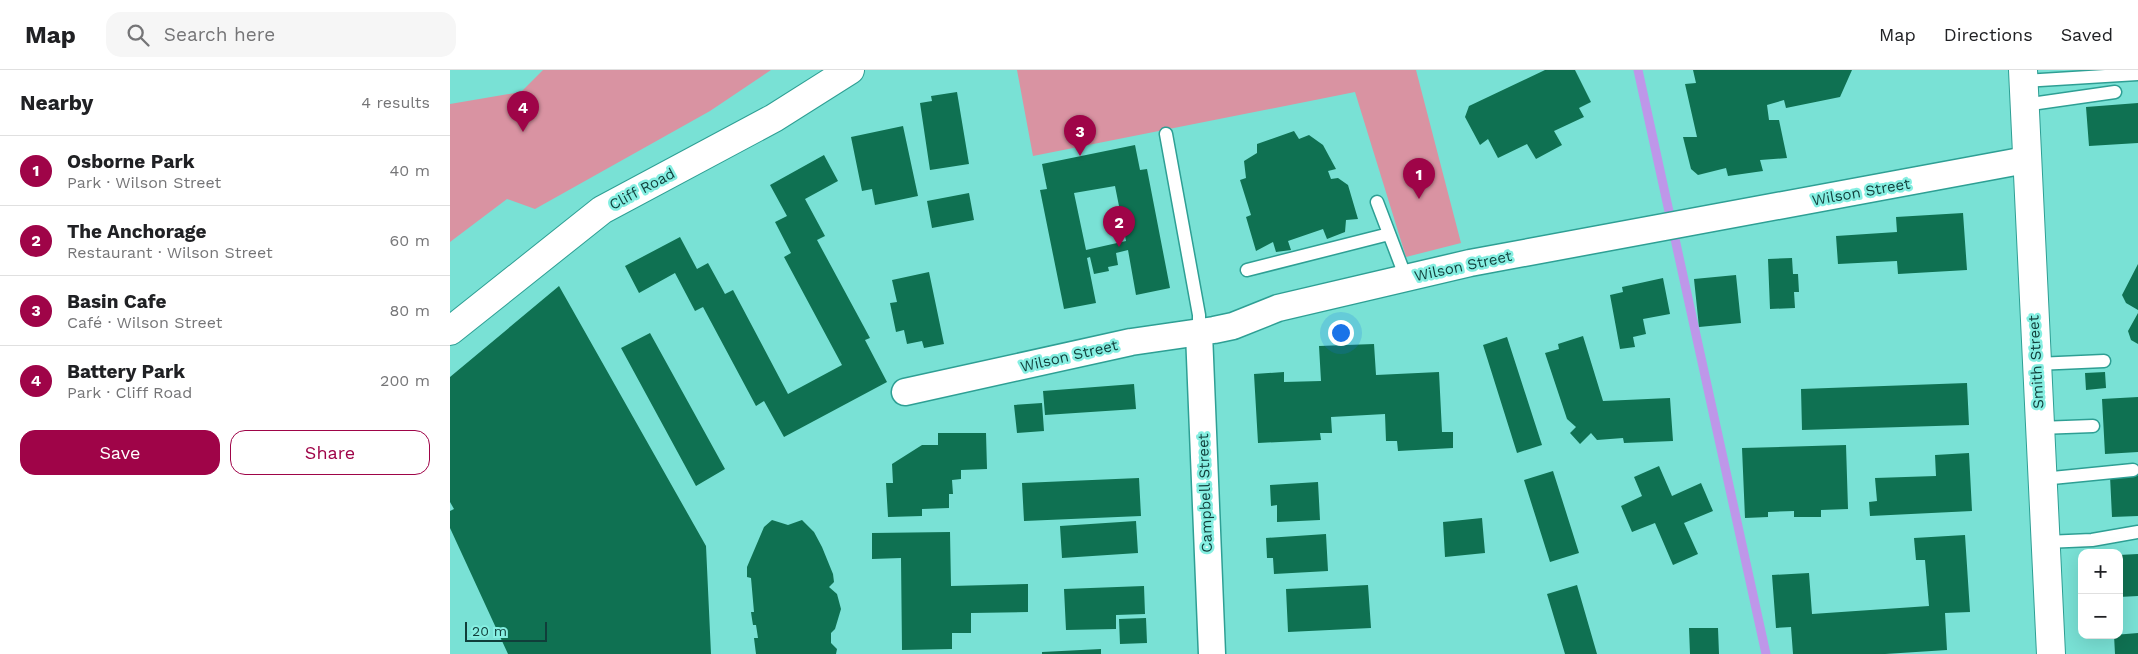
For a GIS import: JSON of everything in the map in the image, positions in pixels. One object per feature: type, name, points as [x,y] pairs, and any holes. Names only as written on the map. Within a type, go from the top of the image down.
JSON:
[{"type":"street","name":"Cliff Road","points":[[450,331],[602,210],[774,118],[850,70]]},
{"type":"street","name":"Smith Street","points":[[2023,85],[2050,654]]},
{"type":"street","name":"Wilson Street","points":[[905,392],[1131,342],[1199,333],[1233,326],[1278,308],[1470,263],[2026,160]]},
{"type":"street","name":"Campbell Street","points":[[1199,333],[1212,654]]},
{"type":"lane","points":[[2023,85],[2138,74]]},
{"type":"lane","points":[[2023,85],[2114,92]]},
{"type":"lane","points":[[1166,134],[1199,316],[1199,333]]},
{"type":"lane","points":[[1378,202],[1406,278]]},
{"type":"lane","points":[[1247,270],[1389,234]]},
{"type":"lane","points":[[2036,364],[2104,361]]},
{"type":"lane","points":[[2039,428],[2093,426]]},
{"type":"lane","points":[[2042,478],[2133,470]]},
{"type":"lane","points":[[2045,542],[2092,540],[2138,532]]},
{"type":"shaded area","points":[[543,70],[771,70],[710,111],[535,209],[507,199],[450,242],[450,104],[521,92]]},
{"type":"shaded area","points":[[1017,70],[1416,70],[1461,243],[1406,257],[1355,92],[1033,156]]},
{"type":"building","points":[[1545,70],[1575,70],[1591,102],[1579,108],[1584,117],[1554,131],[1562,145],[1536,159],[1527,144],[1498,158],[1488,139],[1480,145],[1465,117],[1469,106]]},
{"type":"building","points":[[1693,70],[1852,70],[1840,97],[1786,108],[1784,100],[1767,105],[1769,120],[1779,120],[1787,158],[1760,160],[1763,171],[1728,176],[1726,168],[1698,175],[1691,169],[1683,137],[1697,137],[1685,84],[1696,83]]},
{"type":"building","points":[[957,92],[969,164],[930,170],[920,103],[932,101],[931,96]]},
{"type":"building","points":[[2138,103],[2138,143],[2089,146],[2086,107]]},
{"type":"building","points":[[903,126],[918,196],[875,205],[872,189],[862,191],[851,137]]},
{"type":"building","points":[[1294,131],[1299,139],[1309,135],[1323,145],[1336,169],[1328,171],[1331,179],[1338,178],[1348,185],[1358,219],[1346,220],[1345,232],[1327,239],[1323,229],[1288,241],[1291,250],[1276,252],[1273,242],[1256,251],[1246,217],[1251,215],[1240,180],[1246,178],[1244,161],[1257,153],[1257,144]]},
{"type":"building","points":[[1135,145],[1140,170],[1147,169],[1170,288],[1136,295],[1128,250],[1116,253],[1118,265],[1108,267],[1109,271],[1094,274],[1090,257],[1087,258],[1096,303],[1064,309],[1040,190],[1047,189],[1042,164]],"holes":[[[1115,186],[1126,241],[1086,250],[1074,193]]]},
{"type":"building","points":[[824,155],[838,181],[805,199],[825,236],[817,240],[870,338],[865,340],[887,382],[784,437],[764,401],[756,406],[703,307],[695,311],[675,273],[639,293],[625,266],[680,237],[697,269],[708,263],[725,294],[733,290],[788,394],[842,365],[784,257],[791,253],[775,222],[787,216],[770,185]]},
{"type":"building","points":[[969,193],[974,220],[932,228],[927,201]]},
{"type":"building","points":[[1963,213],[1967,270],[1898,274],[1897,261],[1838,264],[1836,236],[1897,232],[1896,217]]},
{"type":"building","points":[[1792,258],[1793,274],[1798,274],[1799,292],[1794,292],[1795,308],[1770,309],[1768,259]]},
{"type":"building","points":[[2138,264],[2138,310],[2126,303],[2122,295]]},
{"type":"building","points":[[929,272],[944,344],[924,348],[922,341],[907,344],[904,330],[896,332],[890,303],[897,302],[892,280]]},
{"type":"building","points":[[1736,275],[1741,323],[1699,327],[1694,279]]},
{"type":"building","points":[[1663,278],[1670,314],[1643,319],[1646,334],[1633,337],[1635,347],[1620,349],[1610,295],[1623,292],[1622,287]]},
{"type":"building","points":[[559,286],[706,546],[711,654],[508,654],[450,528],[450,511],[454,509],[450,502],[450,377]]},
{"type":"building","points":[[2138,313],[2138,344],[2131,340],[2128,331]]},
{"type":"building","points":[[650,333],[725,469],[696,486],[621,348]]},
{"type":"building","points":[[1583,336],[1603,401],[1670,398],[1673,441],[1624,443],[1623,438],[1597,440],[1591,433],[1580,444],[1570,433],[1576,427],[1567,419],[1545,353],[1559,349],[1558,344]]},
{"type":"building","points":[[1507,337],[1542,445],[1517,453],[1483,345]]},
{"type":"building","points":[[1374,344],[1376,375],[1439,372],[1442,432],[1453,432],[1453,448],[1398,451],[1397,441],[1386,441],[1385,414],[1331,417],[1332,433],[1320,433],[1321,440],[1258,443],[1254,374],[1284,372],[1284,382],[1321,381],[1319,346]]},
{"type":"building","points":[[2105,372],[2106,388],[2086,390],[2085,373]]},
{"type":"building","points":[[1967,383],[1969,425],[1802,430],[1801,389]]},
{"type":"building","points":[[1134,384],[1136,409],[1045,415],[1043,391]]},
{"type":"building","points":[[2138,397],[2138,452],[2105,454],[2102,399]]},
{"type":"building","points":[[1042,403],[1044,431],[1017,433],[1014,405]]},
{"type":"building","points":[[938,433],[986,433],[987,469],[961,470],[961,479],[952,480],[953,494],[949,494],[949,508],[922,509],[922,516],[888,517],[886,483],[893,483],[892,464],[922,445],[938,445]]},
{"type":"building","points":[[1846,445],[1848,509],[1821,510],[1821,517],[1794,517],[1794,511],[1768,512],[1768,517],[1745,518],[1742,448]]},
{"type":"building","points":[[1969,453],[1972,511],[1870,516],[1869,502],[1877,501],[1875,478],[1936,476],[1935,455]]},
{"type":"building","points":[[1659,466],[1672,496],[1701,483],[1713,511],[1684,523],[1698,554],[1673,565],[1655,523],[1632,532],[1621,506],[1642,496],[1634,477]]},
{"type":"building","points":[[1553,471],[1579,553],[1550,562],[1524,480]]},
{"type":"building","points":[[2138,474],[2138,516],[2112,517],[2110,476]]},
{"type":"building","points":[[1139,478],[1141,516],[1024,521],[1022,483]]},
{"type":"building","points":[[1318,482],[1320,520],[1277,522],[1277,505],[1271,506],[1270,485]]},
{"type":"building","points":[[1482,518],[1485,553],[1445,557],[1443,522]]},
{"type":"building","points":[[772,520],[788,525],[802,520],[814,532],[822,547],[833,574],[834,582],[829,587],[837,594],[841,609],[835,629],[831,633],[831,643],[837,649],[836,654],[756,654],[754,638],[758,638],[756,625],[753,625],[752,619],[751,612],[754,612],[751,578],[747,577],[747,567],[764,527]]},
{"type":"building","points":[[1136,521],[1138,553],[1062,558],[1060,526]]},
{"type":"building","points":[[950,532],[951,586],[1028,584],[1028,612],[971,613],[971,633],[952,633],[952,649],[902,650],[901,558],[872,559],[872,533]]},
{"type":"building","points":[[1326,534],[1328,571],[1274,574],[1273,558],[1267,558],[1266,538]]},
{"type":"building","points":[[1965,535],[1970,612],[1945,613],[1947,650],[1885,654],[1793,654],[1791,627],[1776,628],[1772,575],[1809,573],[1812,614],[1929,606],[1925,560],[1916,560],[1914,538]]},
{"type":"building","points":[[2138,554],[2138,596],[2123,597],[2123,555]]},
{"type":"building","points":[[1368,585],[1371,628],[1288,632],[1286,589]]},
{"type":"building","points":[[1577,585],[1597,654],[1565,654],[1547,594]]},
{"type":"building","points":[[1144,586],[1145,614],[1116,615],[1116,629],[1066,630],[1064,589]]},
{"type":"building","points":[[1146,618],[1147,643],[1120,644],[1119,619]]},
{"type":"building","points":[[1689,628],[1718,628],[1719,654],[1690,654]]},
{"type":"building","points":[[2138,633],[2138,654],[2115,654],[2114,639],[2123,639],[2123,634]]},
{"type":"building","points":[[1101,649],[1101,654],[1042,654],[1042,652]]},
{"type":"waterway","points":[[1638,70],[1766,654]]},
{"type":"place","name":"Battery Park","points":[[523,132]]},
{"type":"place","name":"Basin Cafe","points":[[1080,156]]},
{"type":"place","name":"Osborne Park","points":[[1419,199]]},
{"type":"place","name":"The Anchorage","points":[[1119,247]]}]
